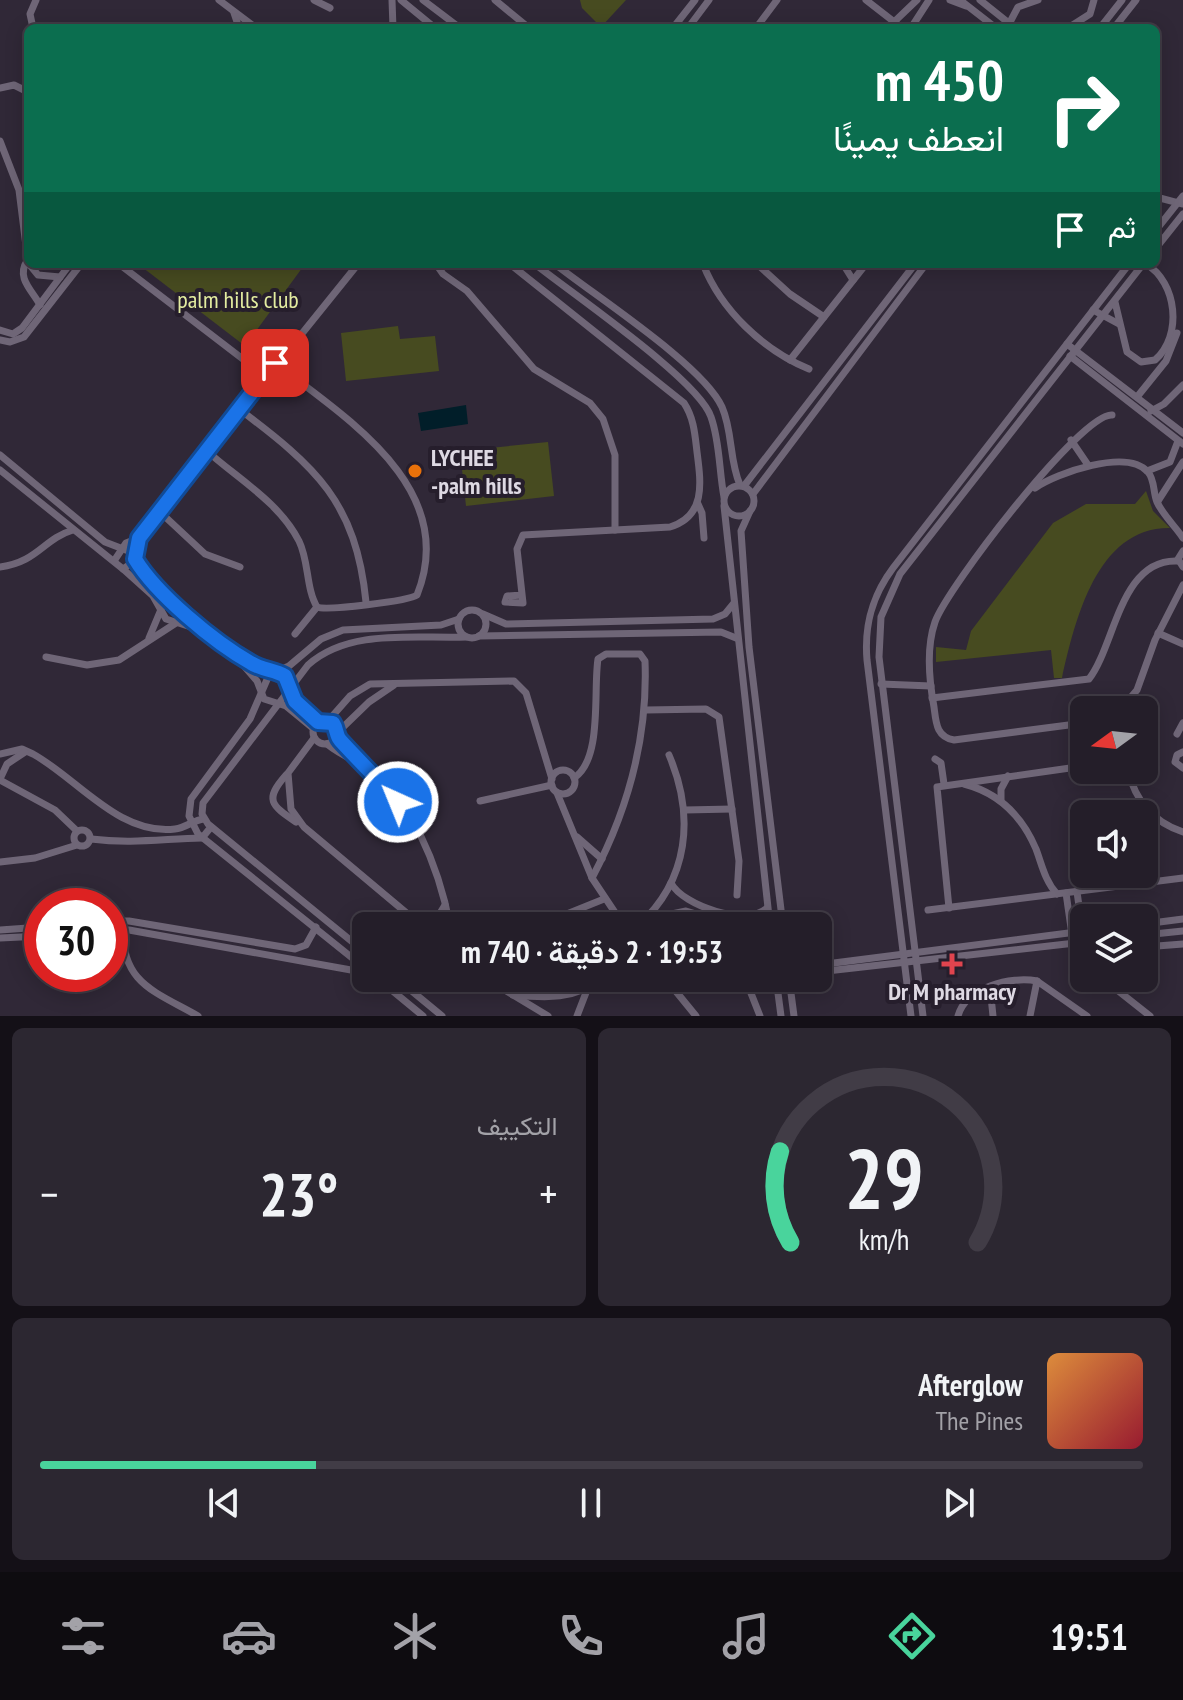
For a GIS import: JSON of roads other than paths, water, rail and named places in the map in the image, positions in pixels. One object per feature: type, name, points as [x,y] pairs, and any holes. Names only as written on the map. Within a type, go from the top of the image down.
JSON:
[{"type":"street","points":[[32,24],[30,14],[36,0]]},
{"type":"street","points":[[219,0],[250,24]]},
{"type":"street","points":[[314,0],[330,8]]},
{"type":"street","points":[[392,0],[393,24]]},
{"type":"street","points":[[401,0],[430,24]]},
{"type":"street","points":[[423,0],[455,24]]},
{"type":"street","points":[[495,0],[524,24]]},
{"type":"street","points":[[676,24],[695,0]]},
{"type":"street","points":[[691,24],[709,0]]},
{"type":"street","points":[[759,24],[777,0]]},
{"type":"street","points":[[866,0],[897,24]]},
{"type":"street","points":[[950,0],[964,3],[991,24]]},
{"type":"street","points":[[980,0],[1010,24]]},
{"type":"street","points":[[1013,24],[1018,7],[1038,0]]},
{"type":"street","points":[[1075,24],[1092,11],[1094,0]]},
{"type":"street","points":[[1103,24],[1122,0]]},
{"type":"street","points":[[1117,24],[1136,0]]},
{"type":"street","points":[[894,22],[924,1]]},
{"type":"street","points":[[913,24],[924,1]]},
{"type":"street","points":[[234,13],[238,24]]},
{"type":"street","points":[[907,13],[916,19]]},
{"type":"street","points":[[0,88],[14,85],[24,90]]},
{"type":"street","points":[[0,141],[19,190],[24,230]]},
{"type":"street","points":[[1160,198],[1182,201]]},
{"type":"street","points":[[1160,225],[1182,201]]},
{"type":"street","points":[[1160,244],[1180,226],[1183,214]]},
{"type":"street","points":[[25,268],[22,274],[40,305]]},
{"type":"street","points":[[34,268],[44,277],[60,277]]},
{"type":"street","points":[[0,330],[18,332],[67,268]]},
{"type":"street","points":[[0,340],[10,342],[24,337],[78,268]]},
{"type":"street","points":[[124,268],[265,376]]},
{"type":"street","points":[[114,561],[121,548],[139,538],[275,363],[355,268]]},
{"type":"street","points":[[439,268],[467,291],[534,369],[590,403],[603,419],[615,455],[615,530]]},
{"type":"street","points":[[515,268],[684,403],[693,423],[701,481],[698,504],[704,538]]},
{"type":"street","points":[[540,268],[680,377],[704,402],[711,416],[724,497],[736,638],[768,912]]},
{"type":"street","points":[[560,268],[689,367],[710,388],[722,407],[742,486],[753,494]]},
{"type":"street","points":[[705,268],[713,290],[730,310],[760,339],[809,369]]},
{"type":"street","points":[[761,268],[790,294],[824,317]]},
{"type":"street","points":[[846,268],[853,280]]},
{"type":"street","points":[[790,360],[863,268]]},
{"type":"street","points":[[724,497],[732,487],[742,486],[912,268]]},
{"type":"street","points":[[781,912],[748,631],[741,531],[753,494],[923,268]]},
{"type":"street","points":[[911,1016],[871,685],[867,627],[881,585],[1126,268]]},
{"type":"street","points":[[923,1016],[882,684],[879,627],[895,582],[1141,268]]},
{"type":"street","points":[[1115,302],[1124,346],[1135,360],[1151,362],[1167,348],[1172,328],[1168,289],[1160,274],[1150,268]]},
{"type":"street","points":[[32,292],[41,287],[44,277]]},
{"type":"street","points":[[1093,310],[1119,324]]},
{"type":"street","points":[[1137,397],[1166,361],[1177,333]]},
{"type":"street","points":[[1064,347],[1137,397],[1150,413],[1166,420],[1181,439]]},
{"type":"street","points":[[1074,354],[1181,439]]},
{"type":"street","points":[[275,363],[374,442],[414,494],[425,534],[425,558],[418,592],[407,600],[366,602],[327,610],[317,607]]},
{"type":"street","points":[[680,377],[689,367]]},
{"type":"street","points":[[1150,413],[1183,385]]},
{"type":"street","points":[[1166,420],[1167,401]]},
{"type":"street","points":[[239,409],[309,464],[334,494],[351,529],[366,602]]},
{"type":"street","points":[[1070,725],[950,739],[939,731],[932,698],[930,640],[943,604],[1071,440],[1101,417],[1112,415]]},
{"type":"street","points":[[1030,491],[1060,474],[1088,465],[1115,464],[1147,471],[1168,464],[1181,439]]},
{"type":"street","points":[[1071,440],[1088,465]]},
{"type":"street","points":[[207,451],[289,525],[302,548],[317,607]]},
{"type":"street","points":[[0,455],[110,546],[128,550],[170,599],[247,661],[285,676],[295,701],[327,744],[345,759],[357,762],[386,787],[409,817],[428,851],[448,912]]},
{"type":"street","points":[[1158,503],[1162,490],[1183,462],[1175,455]]},
{"type":"street","points":[[1168,464],[1176,472]]},
{"type":"street","points":[[0,470],[114,561],[153,596],[160,611],[176,623],[191,627],[244,666],[268,702],[304,715]]},
{"type":"street","points":[[1147,471],[1158,503],[1183,538]]},
{"type":"street","points":[[522,595],[517,549],[523,535],[677,525],[690,516],[698,504]]},
{"type":"street","points":[[724,506],[734,515],[750,511]]},
{"type":"street","points":[[159,511],[205,554],[240,567]]},
{"type":"street","points":[[55,537],[58,516]]},
{"type":"street","points":[[0,567],[36,556],[55,537],[73,530]]},
{"type":"street","points":[[123,569],[135,559],[139,538]]},
{"type":"street","points":[[932,698],[1089,679],[1112,624],[1140,578],[1157,564],[1180,564],[1183,551]]},
{"type":"street","points":[[1132,696],[1137,690],[1158,633],[1183,585]]},
{"type":"street","points":[[149,638],[160,611],[170,599]]},
{"type":"street","points":[[352,957],[202,838],[192,824],[191,799],[250,719],[261,690],[273,673],[294,662],[321,639],[343,630],[441,625],[459,619],[468,610],[506,624],[608,622],[713,619],[725,614],[734,603]]},
{"type":"street","points":[[295,634],[317,607]]},
{"type":"street","points":[[46,657],[98,665],[129,656],[149,638],[176,623],[183,610]]},
{"type":"street","points":[[479,636],[486,625],[483,614]]},
{"type":"street","points":[[459,619],[460,631],[467,637]]},
{"type":"street","points":[[713,619],[714,632]]},
{"type":"street","points":[[608,622],[608,635]]},
{"type":"street","points":[[352,941],[211,827],[204,819],[202,809],[206,797],[318,656],[341,644],[479,636],[714,632],[736,638]]},
{"type":"street","points":[[1158,633],[1183,644]]},
{"type":"street","points":[[557,793],[570,793],[574,778],[583,770],[587,759],[596,715],[597,664],[601,656],[631,652],[643,657],[646,710],[631,785],[592,878]]},
{"type":"street","points":[[405,912],[304,827],[277,809],[272,800],[274,789],[315,730],[359,689],[382,683],[508,680],[519,684],[526,693],[552,782],[592,878],[614,912]]},
{"type":"street","points":[[327,744],[369,702],[394,685]]},
{"type":"street","points":[[871,685],[931,686]]},
{"type":"street","points":[[646,710],[706,709],[717,714],[739,861],[737,895]]},
{"type":"street","points":[[328,721],[335,725],[337,735],[353,751],[357,762]]},
{"type":"street","points":[[1177,734],[1183,723]]},
{"type":"street","points":[[0,754],[13,749],[27,751],[53,765],[128,820],[165,829],[204,819]]},
{"type":"street","points":[[27,751],[11,759],[0,780],[55,810],[77,831]]},
{"type":"street","points":[[1183,752],[1175,758],[1176,765],[1183,768]]},
{"type":"street","points":[[651,912],[671,883],[685,840],[685,810],[669,755]]},
{"type":"street","points":[[935,759],[941,763],[944,784]]},
{"type":"street","points":[[949,908],[936,790],[944,784],[1070,768]]},
{"type":"street","points":[[480,801],[552,782],[561,771],[574,778]]},
{"type":"street","points":[[288,773],[291,809],[304,827]]},
{"type":"street","points":[[1001,800],[1002,784],[1009,776]]},
{"type":"street","points":[[958,782],[1001,800],[1029,834],[1046,878],[1062,894],[1070,925]]},
{"type":"street","points":[[1135,784],[1146,808],[1161,821],[1183,832]]},
{"type":"street","points":[[685,810],[732,809]]},
{"type":"street","points":[[91,839],[150,843],[202,838],[211,827]]},
{"type":"street","points":[[77,845],[74,836],[77,831],[85,829],[91,839]]},
{"type":"street","points":[[574,834],[602,859]]},
{"type":"street","points":[[0,862],[35,858],[77,845],[87,845],[91,839]]},
{"type":"street","points":[[764,876],[777,875]]},
{"type":"street","points":[[1038,896],[1046,878]]},
{"type":"street","points":[[928,910],[1183,878]]},
{"type":"street","points":[[671,883],[680,895],[715,912]]},
{"type":"street","points":[[1077,892],[1079,904]]},
{"type":"street","points":[[676,911],[680,895]]},
{"type":"street","points":[[572,912],[604,899]]},
{"type":"street","points":[[441,912],[446,903]]},
{"type":"street","points":[[762,912],[767,908]]},
{"type":"street","points":[[672,912],[682,912]]},
{"type":"street","points":[[1158,922],[1183,919]]},
{"type":"street","points":[[128,926],[281,952],[293,959],[352,970]]},
{"type":"street","points":[[281,952],[306,945],[316,927]]},
{"type":"street","points":[[0,930],[24,928]]},
{"type":"street","points":[[1158,934],[1183,931]]},
{"type":"street","points":[[832,970],[1070,933]]},
{"type":"street","points":[[0,938],[24,937]]},
{"type":"street","points":[[340,948],[348,938]]},
{"type":"street","points":[[917,956],[1070,944]]},
{"type":"street","points":[[1158,946],[1183,944]]},
{"type":"street","points":[[293,959],[295,949]]},
{"type":"street","points":[[832,964],[905,959]]},
{"type":"street","points":[[128,962],[135,977],[198,1016]]},
{"type":"street","points":[[958,1016],[971,997],[990,987],[1024,979],[1037,981],[1087,1016]]},
{"type":"street","points":[[1030,1016],[1037,981]]},
{"type":"street","points":[[990,987],[993,1016]]},
{"type":"street","points":[[394,992],[423,1016]]},
{"type":"street","points":[[413,992],[442,1016]]},
{"type":"street","points":[[508,992],[548,1016]]},
{"type":"street","points":[[513,995],[558,997],[579,992]]},
{"type":"street","points":[[577,1016],[586,992]]},
{"type":"street","points":[[676,992],[696,1016]]},
{"type":"street","points":[[751,992],[760,1016]]},
{"type":"street","points":[[778,992],[781,1016]]},
{"type":"street","points":[[791,992],[794,1016]]},
{"type":"street","points":[[1119,992],[1148,1015]]},
{"type":"water","points":[[466,405],[468,424],[421,431],[418,413]]},
{"type":"place","name":"LYCHEE -palm hills","points":[[415,471]]},
{"type":"place","name":"Dr M pharmacy","points":[[952,964]]},
{"type":"park label","name":"palm hills club","points":[[238,299]]}]
